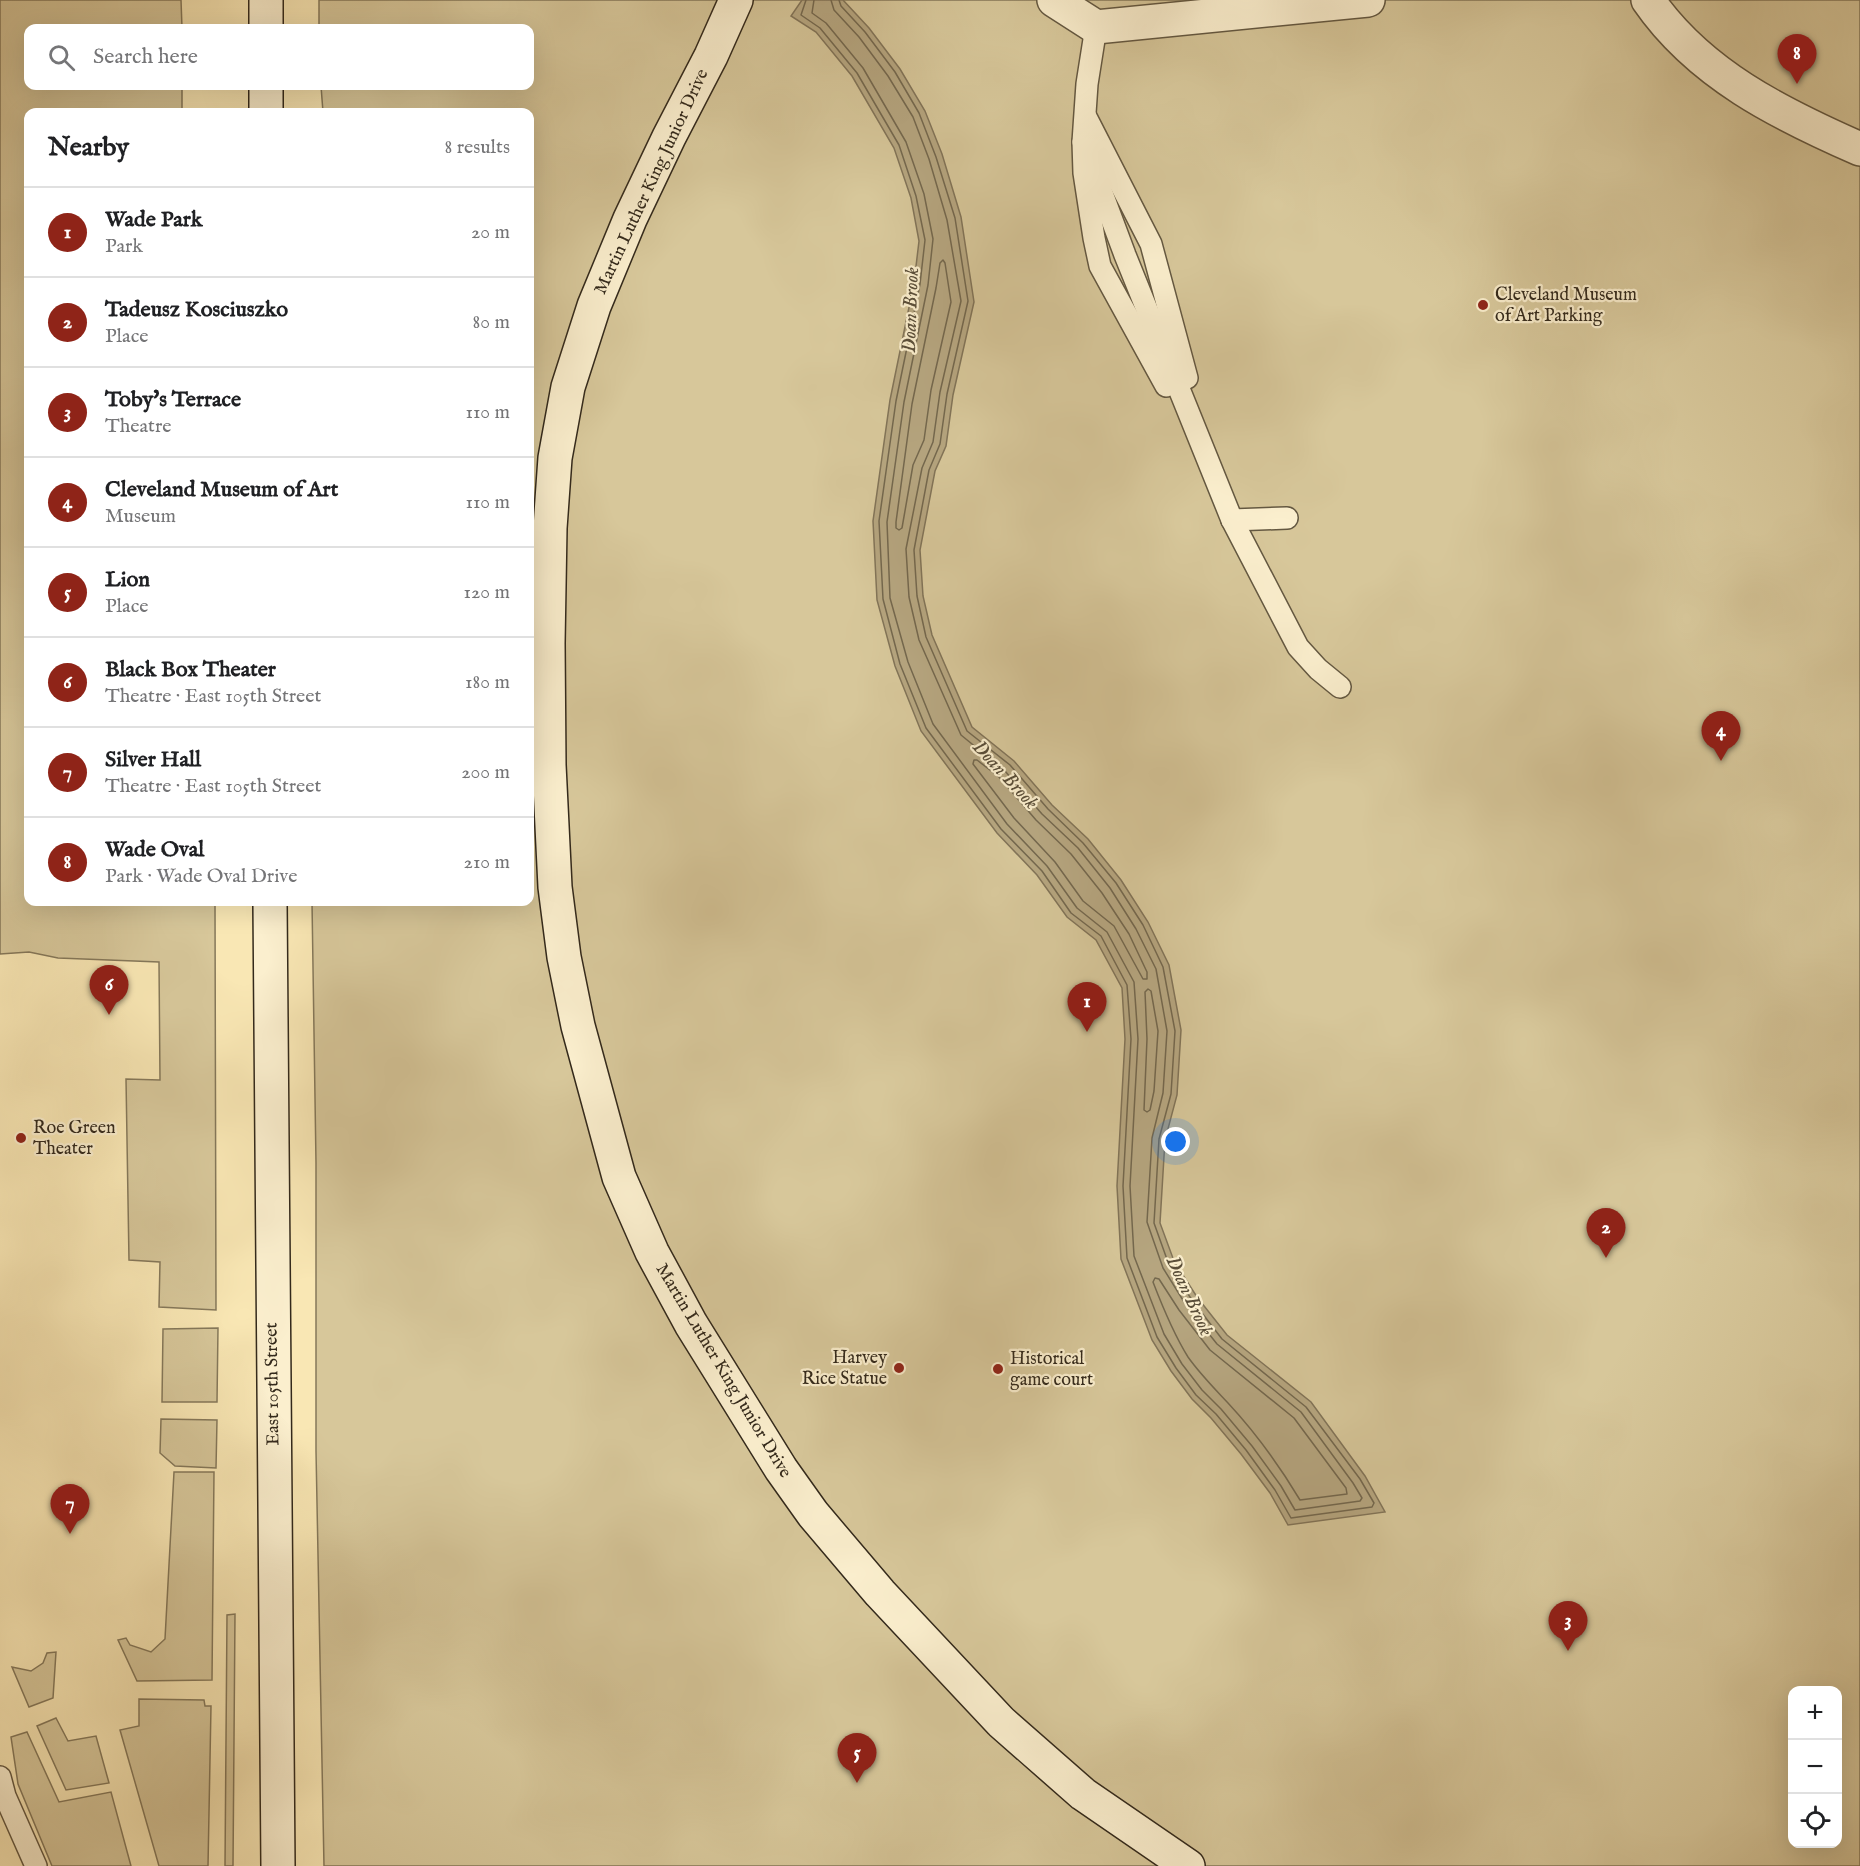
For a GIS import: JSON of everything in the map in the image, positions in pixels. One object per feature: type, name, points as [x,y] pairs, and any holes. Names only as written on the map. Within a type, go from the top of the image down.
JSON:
[{"type":"main road","points":[[266,0],[266,24]]},
{"type":"main road","name":"Martin Luther King Junior Drive","points":[[736,0],[711,56],[635,209],[594,306],[568,387],[555,458],[550,528],[549,765],[555,887],[564,957],[578,1026],[619,1177],[652,1252],[691,1324],[781,1469],[813,1514],[880,1593],[1001,1722],[1083,1794],[1188,1866]]},
{"type":"main road","points":[[1053,0],[1096,27],[1368,0]]},
{"type":"main road","points":[[1648,0],[1688,46],[1718,73],[1751,95],[1860,149]]},
{"type":"main road","points":[[266,90],[266,108]]},
{"type":"main road","name":"East 105th Street","points":[[270,906],[278,1866]]},
{"type":"lane","points":[[1096,27],[1084,112],[1083,142],[1088,204],[1100,266],[1211,468],[1232,520],[1298,647],[1318,669],[1340,687]]},
{"type":"lane","points":[[1084,112],[1151,244],[1211,468]]},
{"type":"lane","points":[[1232,520],[1287,518]]},
{"type":"lane","points":[[0,1777],[4,1796],[36,1866]]},
{"type":"shaded area","points":[[0,0],[181,0],[182,24],[24,24],[24,90],[182,90],[182,108],[24,108],[24,906],[215,906],[216,1310],[159,1307],[160,1262],[129,1260],[126,1079],[160,1080],[159,962],[58,958],[29,952],[0,954]]},
{"type":"shaded area","points":[[319,0],[1860,0],[1860,1866],[324,1866],[316,1451],[316,1163],[312,906],[534,906],[534,108],[323,108],[321,90],[534,90],[534,24],[319,24]]},
{"type":"shaded area","points":[[218,1328],[217,1402],[162,1402],[163,1329]]},
{"type":"shaded area","points":[[161,1419],[217,1420],[216,1468],[175,1466],[160,1453]]},
{"type":"shaded area","points":[[174,1472],[214,1472],[212,1680],[137,1681],[118,1640],[126,1638],[130,1645],[151,1652],[165,1639]]},
{"type":"shaded area","points":[[235,1614],[233,1866],[225,1866],[227,1615]]},
{"type":"shaded area","points":[[56,1652],[53,1698],[29,1707],[12,1667],[31,1671],[43,1663],[47,1653]]},
{"type":"shaded area","points":[[139,1699],[204,1700],[205,1706],[211,1706],[208,1866],[159,1866],[120,1730],[139,1726]]},
{"type":"shaded area","points":[[56,1718],[68,1741],[96,1736],[109,1783],[66,1790],[37,1726]]},
{"type":"shaded area","points":[[27,1732],[59,1802],[111,1792],[131,1866],[52,1866],[18,1784],[11,1737]]},
{"type":"water","name":"Doan Brook","points":[[802,0],[843,0],[869,28],[900,69],[925,111],[942,154],[961,217],[974,302],[953,395],[946,446],[935,471],[920,550],[923,596],[932,635],[972,727],[1014,761],[1052,805],[1088,839],[1121,880],[1148,922],[1169,965],[1181,1030],[1177,1095],[1165,1140],[1160,1223],[1174,1261],[1197,1297],[1227,1335],[1311,1402],[1365,1476],[1385,1512],[1288,1525],[1270,1493],[1241,1454],[1192,1399],[1152,1340],[1121,1259],[1117,1186],[1125,1039],[1122,988],[1096,940],[1067,917],[1037,875],[997,833],[921,731],[895,666],[877,600],[873,521],[890,400],[914,283],[919,241],[911,198],[894,148],[852,76],[816,32],[791,16]]},
{"type":"place","name":"Wade Oval","points":[[1797,84]]},
{"type":"place","name":"Cleveland Museum of Art Parking","points":[[1483,305]]},
{"type":"place","name":"Cleveland Museum of Art","points":[[1721,761]]},
{"type":"place","name":"Black Box Theater","points":[[109,1015]]},
{"type":"place","name":"Wade Park","points":[[1087,1032]]},
{"type":"place","name":"Roe Green Theater","points":[[21,1138]]},
{"type":"place","name":"Tadeusz Kosciuszko","points":[[1606,1258]]},
{"type":"place","name":"Harvey Rice Statue","points":[[899,1368]]},
{"type":"place","name":"Historical game court","points":[[998,1369]]},
{"type":"place","name":"Silver Hall","points":[[70,1534]]},
{"type":"place","name":"Toby's Terrace","points":[[1568,1651]]},
{"type":"place","name":"Lion","points":[[857,1783]]}]
